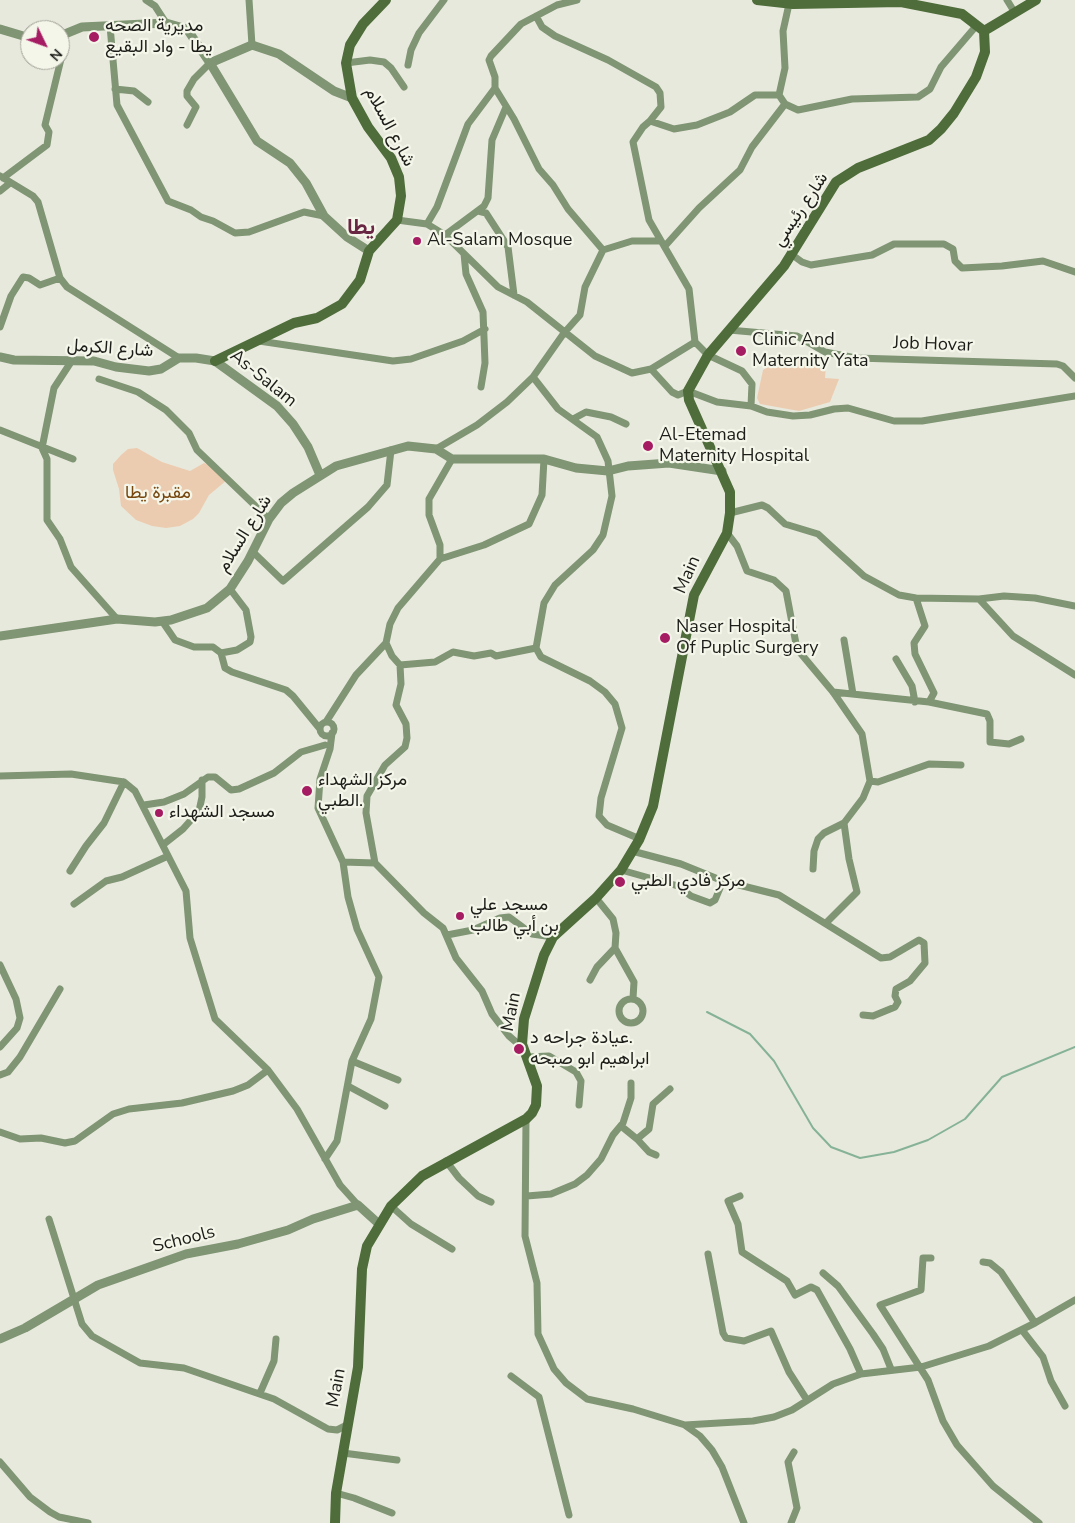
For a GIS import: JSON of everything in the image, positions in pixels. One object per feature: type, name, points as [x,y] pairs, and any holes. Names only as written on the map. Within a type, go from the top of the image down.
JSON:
[{"type":"main road","name":"شارع السلام","points":[[386,0],[363,24],[350,45],[346,63],[352,98],[368,128],[391,158],[399,176],[401,196],[397,220]]},
{"type":"main road","points":[[757,0],[789,4],[900,2],[962,14],[980,28],[1015,14],[1036,0]]},
{"type":"main road","name":"شارع رئيسي","points":[[688,391],[708,354],[784,266],[827,195],[845,174],[929,140],[941,130],[976,77],[985,52],[980,28]]},
{"type":"main road","points":[[215,361],[294,323],[317,318],[342,304],[360,280],[369,251],[397,220]]},
{"type":"main road","points":[[688,391],[689,400],[722,471]]},
{"type":"main road","name":"Main","points":[[334,1523],[336,1493],[358,1367],[362,1269],[367,1246],[391,1206],[422,1176],[446,1161],[526,1119],[536,1105],[538,1095],[528,1057],[522,1044],[524,1019],[535,981],[553,937],[596,898],[621,870],[640,839],[653,806],[694,596],[727,533],[730,513],[730,492],[722,471]]},
{"type":"street","points":[[146,0],[155,6],[166,23]]},
{"type":"street","points":[[249,0],[252,45]]},
{"type":"street","points":[[408,65],[411,50],[419,33],[444,0]]},
{"type":"street","points":[[577,0],[557,5],[521,24],[508,36],[491,56],[490,60],[495,77],[495,88],[539,168],[554,185],[568,208],[603,250]]},
{"type":"street","points":[[1007,0],[1015,14]]},
{"type":"street","points":[[789,4],[782,31],[785,68],[779,95],[785,104],[798,110],[852,99],[918,97],[930,89],[941,67],[980,28]]},
{"type":"street","points":[[536,16],[542,27],[555,36],[608,60],[656,87],[660,93],[661,107],[643,127],[633,142],[649,220],[688,288],[695,342],[708,354],[742,371],[752,384],[751,406]]},
{"type":"street","points":[[70,32],[82,27],[166,23],[187,29],[210,63],[252,135],[259,143],[290,163],[310,189],[324,216],[347,238],[369,251]]},
{"type":"street","points":[[110,26],[116,105],[161,191],[171,204],[191,210],[201,218],[213,221],[235,232],[249,232],[304,212],[313,212],[324,216]]},
{"type":"street","points":[[0,28],[20,35]]},
{"type":"street","points":[[187,125],[196,107],[188,96],[187,91],[194,79],[210,63],[252,45],[280,54],[334,91],[352,98]]},
{"type":"street","points":[[346,63],[370,60],[384,62],[391,68],[404,87]]},
{"type":"street","points":[[0,191],[4,179],[47,145],[49,132],[45,125],[58,70]]},
{"type":"street","points":[[427,224],[437,207],[468,124],[495,88]]},
{"type":"street","points":[[115,89],[134,91],[148,102]]},
{"type":"street","points":[[650,121],[674,129],[697,126],[730,112],[755,95],[779,95]]},
{"type":"street","points":[[663,244],[740,170],[752,147],[785,104]]},
{"type":"street","points":[[445,235],[478,211],[486,202],[490,193],[492,140],[506,107]]},
{"type":"street","points":[[4,179],[33,196],[38,202],[60,278],[67,287],[179,358]]},
{"type":"street","points":[[478,211],[486,213],[508,247],[514,295]]},
{"type":"street","points":[[397,220],[427,224],[445,235],[498,287],[527,302],[595,356],[632,373],[651,369],[695,342]]},
{"type":"street","points":[[436,449],[477,425],[507,402],[533,377],[564,333],[580,315],[585,287],[603,250],[632,241],[663,244]]},
{"type":"street","points":[[791,254],[802,262],[811,265],[872,255],[894,244],[944,244],[953,249],[955,260],[962,268],[1043,261],[1075,272]]},
{"type":"street","points":[[464,254],[466,274],[484,312],[484,376],[481,387]]},
{"type":"street","points":[[0,327],[11,296],[23,277],[29,278],[40,285],[60,278]]},
{"type":"street","points":[[259,341],[393,361],[411,359],[463,341],[485,329]]},
{"type":"street","name":"Job Hovar","points":[[729,330],[797,336],[825,352],[856,358],[1057,364],[1063,366],[1075,378]]},
{"type":"street","name":"شارع الكرمل","points":[[0,357],[14,360],[94,361],[116,367],[149,370],[161,369],[179,358],[215,361]]},
{"type":"street","name":"As-Salam","points":[[215,361],[277,406],[293,424],[308,447],[320,475]]},
{"type":"street","points":[[71,362],[54,388],[42,448],[47,462],[48,524],[59,536],[71,566],[117,619]]},
{"type":"street","points":[[651,369],[672,392],[678,395],[688,391],[717,402],[751,406],[767,412],[793,416],[848,408],[894,421],[922,421],[1075,396]]},
{"type":"street","points":[[533,377],[558,408],[597,437],[608,461],[612,496],[603,535],[593,550],[555,585],[544,603],[536,648],[541,656],[590,681],[605,692],[615,704],[621,716],[622,728],[601,798],[599,816],[608,825],[640,839]]},
{"type":"street","points":[[99,378],[142,394],[166,410],[189,433],[197,450],[270,519]]},
{"type":"street","points":[[573,419],[586,412],[611,416],[626,424]]},
{"type":"street","points":[[0,430],[73,459]]},
{"type":"street","name":"شارع السلام","points":[[0,636],[117,619],[162,621],[191,615],[207,608],[230,589],[253,552],[270,519],[287,498],[320,475],[336,466],[408,446],[436,449],[452,459]]},
{"type":"street","points":[[253,552],[283,581],[368,507],[387,485],[391,450]]},
{"type":"street","points":[[440,560],[440,545],[429,515],[429,499],[452,459],[544,459],[576,468],[608,472],[628,466],[669,463],[722,471]]},
{"type":"street","points":[[324,766],[327,728],[356,675],[386,643],[390,624],[398,608],[440,560],[484,545],[529,524],[537,511],[542,495],[544,459]]},
{"type":"street","points":[[730,513],[762,505],[768,508],[785,524],[811,530],[824,538],[864,576],[899,595],[916,598],[979,599],[1004,596],[1035,598],[1075,606]]},
{"type":"street","points":[[727,533],[737,546],[747,571],[774,580],[786,591],[797,648],[833,692],[862,734],[870,781],[862,798],[844,823],[824,833],[818,840],[814,851],[813,869]]},
{"type":"street","points":[[221,653],[237,650],[250,642],[251,637],[246,610],[230,589]]},
{"type":"street","points":[[916,598],[925,626],[914,643],[915,654],[934,693],[929,702]]},
{"type":"street","points":[[979,599],[1013,636],[1075,675]]},
{"type":"street","points":[[162,621],[169,634],[182,644],[213,647],[221,653],[225,668],[244,677],[286,690],[312,718],[327,728],[330,749],[320,779],[318,808],[343,862],[348,897],[357,929],[378,976],[377,998],[371,1020],[352,1061],[337,1141],[325,1160]]},
{"type":"street","points":[[844,640],[853,694]]},
{"type":"street","points":[[386,643],[392,656],[400,665],[401,684],[396,705],[406,724],[407,738],[405,747],[385,766],[368,796],[366,813],[375,863],[424,913],[441,926],[447,935],[456,958],[482,992],[492,1014],[509,1036],[522,1044]]},
{"type":"street","points":[[400,665],[435,662],[453,652],[474,656],[491,654],[496,656],[536,648]]},
{"type":"street","points":[[896,659],[912,686],[915,702]]},
{"type":"street","points":[[833,692],[929,702],[987,714],[990,721],[990,742],[1009,744],[1021,739]]},
{"type":"street","points":[[144,805],[164,802],[184,794],[208,777],[215,777],[231,790],[239,790],[274,773],[293,757],[325,745]]},
{"type":"street","points":[[870,781],[878,782],[929,764],[961,765]]},
{"type":"street","points":[[0,776],[71,774],[124,782],[136,791],[186,891],[190,938],[211,1012],[220,1025],[256,1056],[268,1070],[297,1109],[340,1185],[379,1224]]},
{"type":"street","points":[[164,844],[183,829],[199,812],[202,798],[202,780]]},
{"type":"street","points":[[70,872],[86,846],[104,823],[124,782]]},
{"type":"street","points":[[826,923],[857,892],[849,859],[844,823]]},
{"type":"street","points":[[632,851],[681,864],[723,881],[779,895],[881,958],[890,957],[919,940],[924,943],[925,963],[910,981],[896,989],[895,996],[898,1002],[895,1007],[873,1016],[863,1016]]},
{"type":"street","points":[[74,904],[106,881],[122,877],[168,856]]},
{"type":"street","points":[[343,862],[375,863]]},
{"type":"street","points":[[621,870],[678,886],[696,898],[710,903],[715,900],[723,881]]},
{"type":"street","points":[[596,898],[613,919],[616,933],[615,948],[634,982],[633,998]]},
{"type":"street","points":[[447,935],[473,930],[500,918],[509,917],[532,934],[553,937]]},
{"type":"street","points":[[590,980],[597,967],[615,948]]},
{"type":"street","points":[[0,966],[16,999],[20,1018],[17,1028],[0,1047]]},
{"type":"street","points":[[0,1075],[8,1072],[20,1057],[60,989]]},
{"type":"street","points":[[528,1057],[549,1056],[576,1072],[581,1081],[579,1106]]},
{"type":"street","points":[[352,1061],[398,1080]]},
{"type":"street","points":[[0,1132],[20,1139],[41,1138],[65,1143],[75,1141],[113,1114],[129,1109],[182,1103],[233,1091],[248,1085],[268,1070]]},
{"type":"street","points":[[527,1196],[551,1194],[575,1184],[601,1159],[613,1135],[622,1126],[628,1115],[631,1083]]},
{"type":"street","points":[[348,1086],[385,1106]]},
{"type":"street","points":[[637,1139],[649,1129],[653,1104],[670,1089]]},
{"type":"street","points":[[526,1119],[527,1196],[525,1236],[537,1283],[538,1334],[554,1369],[571,1388],[587,1399],[633,1409],[685,1425],[700,1436],[712,1450],[722,1467],[744,1523]]},
{"type":"street","points":[[622,1126],[649,1152],[656,1155]]},
{"type":"street","points":[[446,1161],[458,1178],[478,1196],[491,1202]]},
{"type":"street","points":[[740,1196],[728,1201],[738,1224],[742,1252],[787,1281],[795,1295],[811,1287],[817,1290],[850,1349],[861,1374]]},
{"type":"street","name":"Schools","points":[[0,1340],[25,1328],[98,1285],[168,1260],[288,1230],[313,1219],[358,1205]]},
{"type":"street","points":[[391,1206],[411,1224],[452,1249]]},
{"type":"street","points":[[49,1219],[82,1324],[89,1334],[134,1361],[146,1365],[184,1368],[260,1393],[284,1403],[316,1424],[328,1429],[337,1430],[347,1425]]},
{"type":"street","points":[[708,1254],[723,1333],[726,1338],[744,1341],[772,1331],[789,1372],[806,1400]]},
{"type":"street","points":[[931,1258],[923,1258],[921,1290],[902,1295],[880,1305],[921,1367],[932,1389],[947,1429],[962,1452],[993,1486],[1039,1523]]},
{"type":"street","points":[[983,1262],[990,1263],[1001,1272],[1035,1323]]},
{"type":"street","points":[[823,1273],[838,1286],[873,1334],[883,1349],[891,1369]]},
{"type":"street","points":[[685,1425],[744,1422],[774,1417],[792,1410],[833,1384],[861,1374],[921,1367],[989,1346],[1075,1300]]},
{"type":"street","points":[[1022,1330],[1043,1357],[1051,1381],[1065,1406]]},
{"type":"street","points":[[260,1393],[274,1361],[276,1339]]},
{"type":"street","points":[[511,1376],[528,1386],[538,1397],[569,1516]]},
{"type":"street","points":[[791,1523],[796,1508],[788,1462],[794,1452]]},
{"type":"street","points":[[343,1453],[397,1460]]},
{"type":"street","points":[[0,1462],[30,1497],[50,1512],[88,1523]]},
{"type":"street","points":[[336,1493],[392,1513]]},
{"type":"green space","points":[[790,358],[826,365],[825,378],[839,379],[830,402],[799,411],[760,404],[757,398],[763,370],[773,363]]},
{"type":"green space","name":"مقبرة يطا","points":[[137,448],[162,462],[190,471],[204,463],[211,466],[227,480],[209,495],[199,513],[193,519],[180,526],[166,528],[152,526],[136,520],[121,506],[119,489],[113,470],[113,464],[121,455],[128,449]]},
{"type":"waterway","points":[[707,1012],[750,1034],[774,1061],[813,1128],[831,1147],[860,1158],[894,1152],[928,1140],[965,1119],[1002,1077],[1075,1047]]},
{"type":"place","name":"مديرية الصحه يطا - واد البقيع","points":[[94,37]]},
{"type":"place","name":"Al-Salam Mosque","points":[[417,241]]},
{"type":"place","name":"Clinic And Maternity Yata","points":[[741,351]]},
{"type":"place","name":"Al-Etemad Maternity Hospital","points":[[648,446]]},
{"type":"place","name":"Naser Hospital Of Puplic Surgery","points":[[665,638]]},
{"type":"place","name":"مركز الشهداء الطبي.","points":[[307,791]]},
{"type":"place","name":"مسجد الشهداء","points":[[159,813]]},
{"type":"place","name":"مركز فادي الطبي","points":[[620,882]]},
{"type":"place","name":"مسجد علي بن أبي طالب","points":[[460,916]]},
{"type":"place","name":"عيادة جراحه د. ابراهيم ابو صبحه","points":[[519,1049]]},
{"type":"district","name":"يطا","points":[[361,229]]}]
